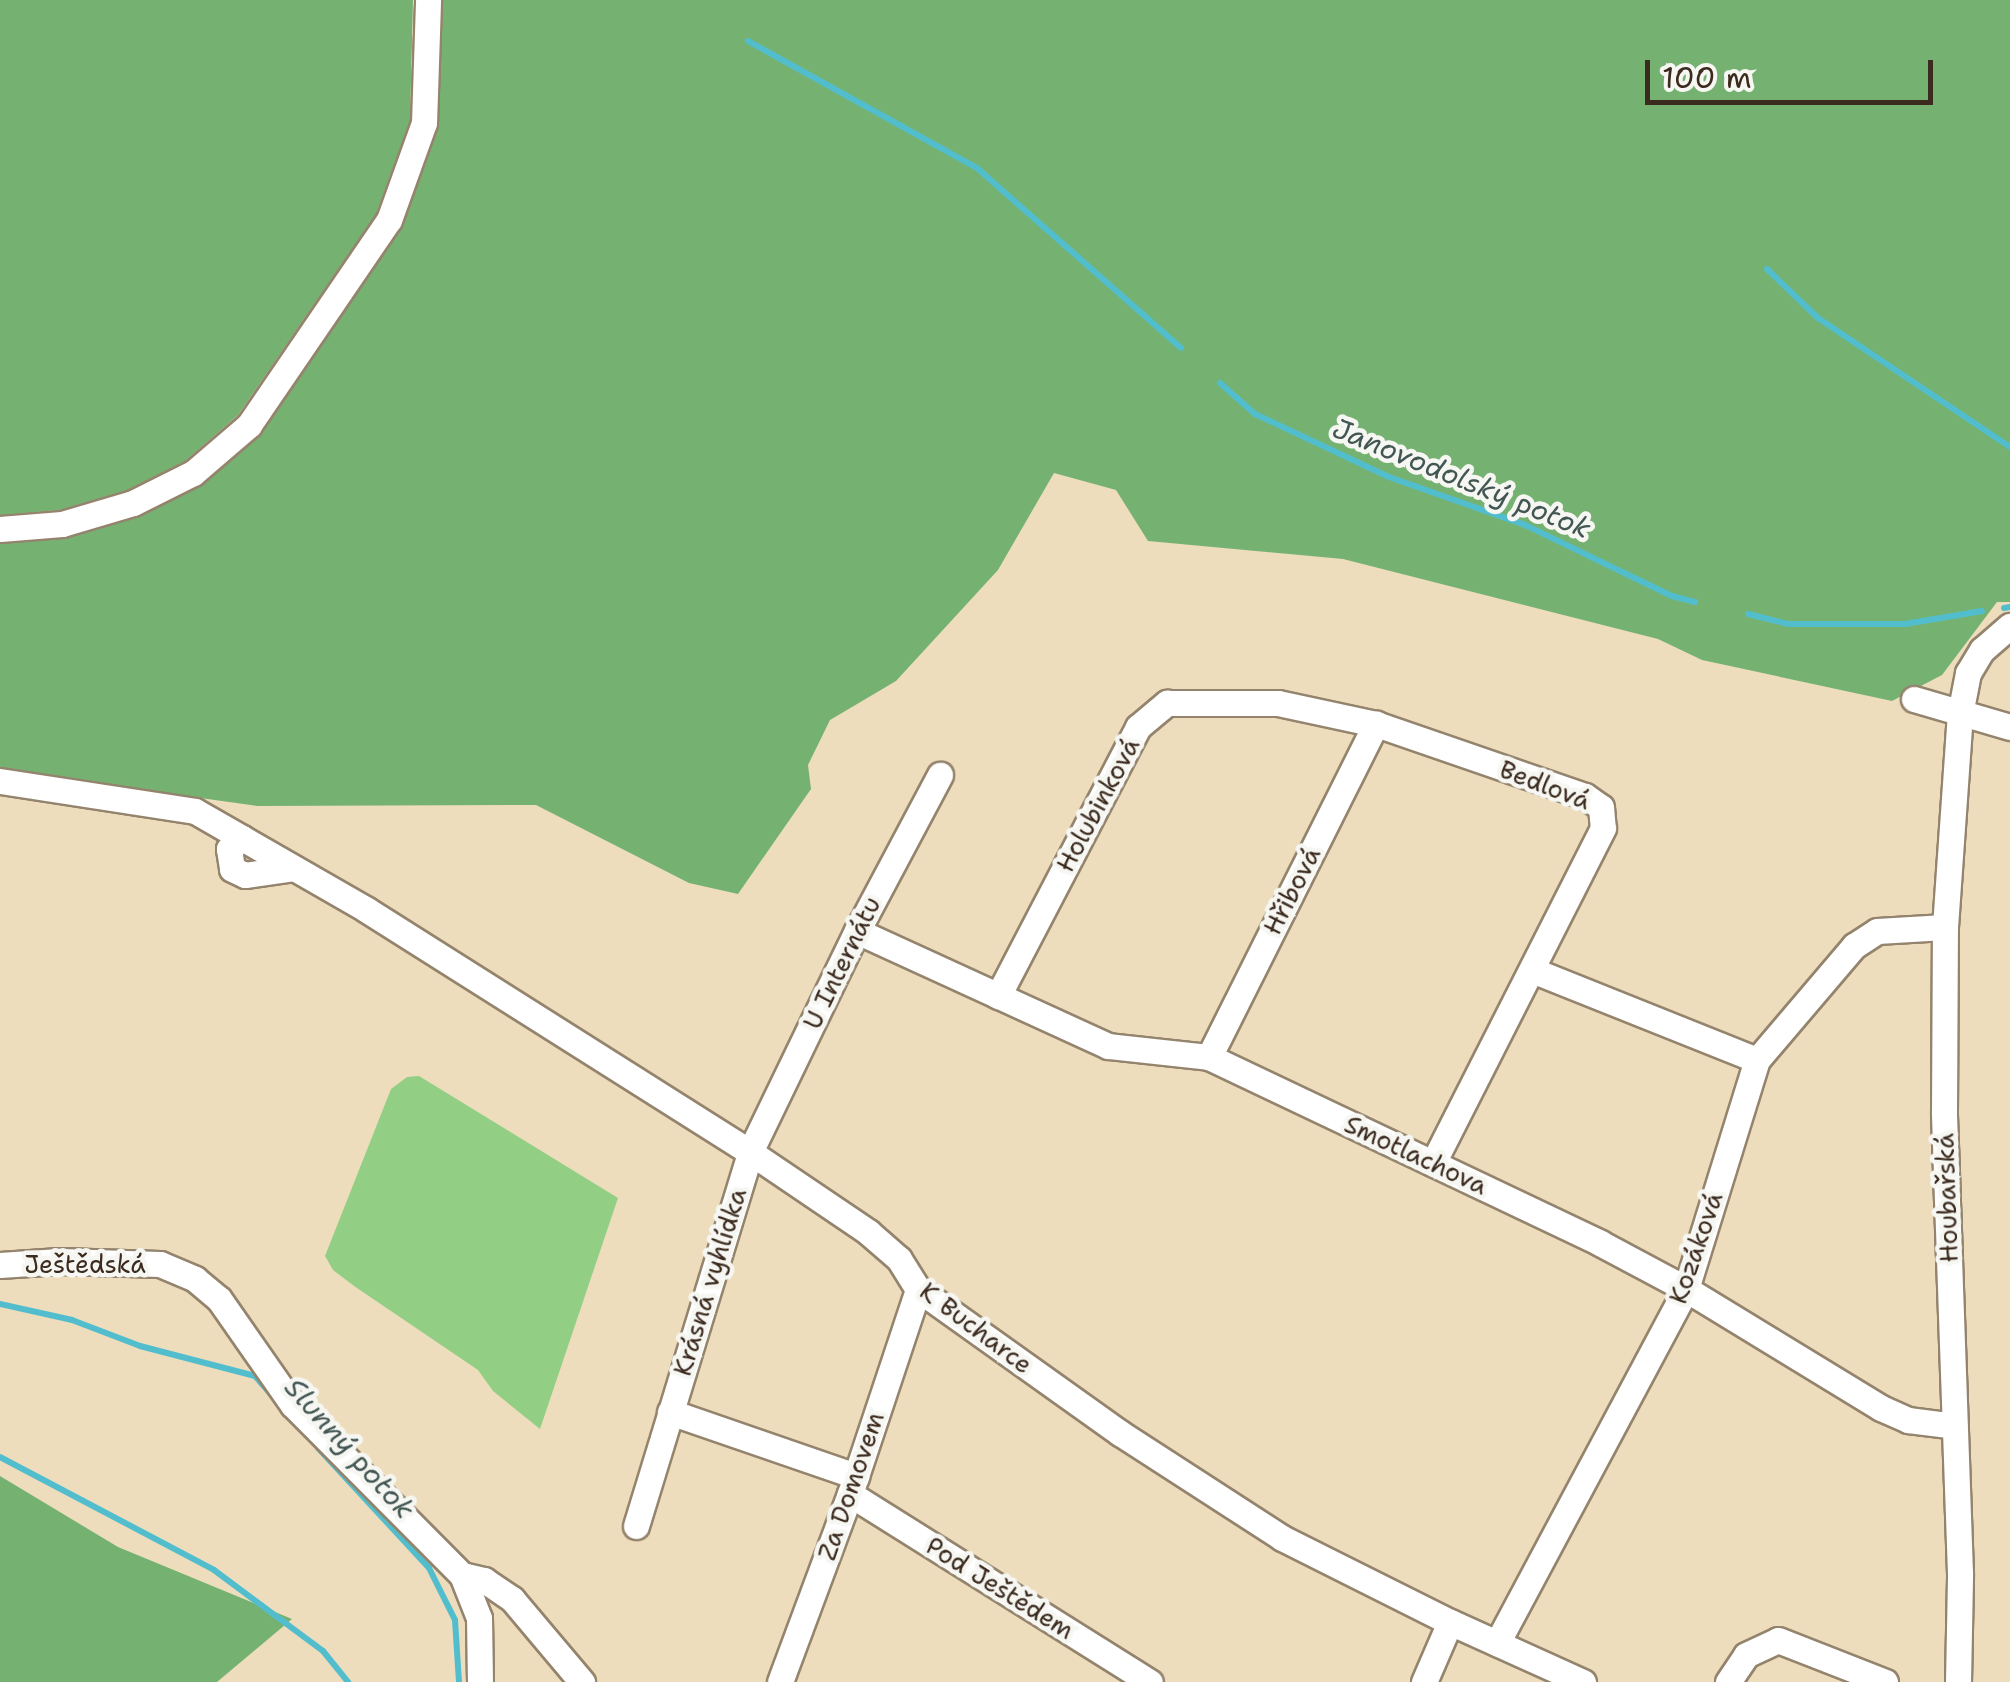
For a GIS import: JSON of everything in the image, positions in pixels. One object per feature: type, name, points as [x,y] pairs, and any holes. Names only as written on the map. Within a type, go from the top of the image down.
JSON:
[{"type":"street","points":[[0,530],[62,524],[109,512],[193,473],[248,425],[389,220],[424,123],[428,0]]},
{"type":"street","name":"Houbařská","points":[[1958,1682],[1955,1426],[1944,1112],[1945,927],[1960,714],[1968,672],[1982,650],[2010,626]]},
{"type":"street","points":[[1914,699],[2010,727]]},
{"type":"street","name":"Holubinková","points":[[998,996],[1138,727],[1167,703],[1278,703],[1376,724]]},
{"type":"street","name":"Bedlová","points":[[1376,724],[1585,796],[1601,807],[1603,828],[1433,1163]]},
{"type":"street","name":"Hřibová","points":[[1209,1057],[1376,724]]},
{"type":"street","name":"U Internátu","points":[[750,1152],[857,931],[940,775]]},
{"type":"street","name":"K Bucharce","points":[[0,782],[194,811],[242,838],[750,1152],[868,1232],[898,1259],[918,1290],[1120,1433],[1282,1538],[1450,1622],[1583,1682]]},
{"type":"street","name":"Kozáková","points":[[1497,1643],[1686,1289],[1757,1060],[1854,946],[1876,931],[1945,927]]},
{"type":"street","name":"Smotlachova","points":[[857,931],[1108,1046],[1209,1057],[1686,1289],[1881,1408],[1908,1420],[1955,1426]]},
{"type":"street","points":[[1532,970],[1757,1060]]},
{"type":"street","name":"Krásná vyhlídka","points":[[636,1526],[750,1152]]},
{"type":"street","name":"Ještědská","points":[[0,1265],[60,1261],[160,1264],[196,1279],[220,1299],[293,1405],[462,1575],[479,1618],[480,1682]]},
{"type":"street","name":"Za Domovem","points":[[780,1682],[853,1485],[918,1290]]},
{"type":"street","points":[[670,1412],[853,1485]]},
{"type":"street","name":"Pod Ještědem","points":[[853,1485],[1150,1682]]},
{"type":"street","points":[[462,1575],[484,1580],[512,1599],[582,1682]]},
{"type":"street","points":[[1424,1682],[1450,1622]]},
{"type":"street","points":[[1728,1682],[1746,1655],[1778,1640],[1886,1682]]},
{"type":"green space","points":[[0,0],[413,0],[410,121],[376,214],[238,415],[185,461],[128,490],[60,510],[0,515]]},
{"type":"green space","points":[[442,0],[2010,0],[2010,602],[1997,602],[1942,675],[1892,701],[1702,660],[1658,639],[1343,559],[1148,541],[1116,490],[1054,473],[998,570],[896,681],[830,720],[808,765],[811,789],[738,894],[689,883],[536,805],[257,806],[0,770],[0,544],[65,538],[139,517],[201,485],[260,435],[402,227],[438,126]]},
{"type":"green space","points":[[419,1076],[618,1198],[540,1429],[493,1391],[478,1370],[354,1286],[333,1270],[325,1256],[391,1089],[407,1077]]},
{"type":"green space","points":[[0,1476],[118,1547],[292,1619],[217,1682],[0,1682]]},
{"type":"waterway","name":"Janovodolský potok","points":[[748,41],[977,168],[1181,348]]},
{"type":"waterway","points":[[1767,269],[1818,318],[2010,447]]},
{"type":"waterway","name":"Janovodolský potok","points":[[1220,383],[1255,414],[1389,477],[1525,525],[1672,596],[1695,602]]},
{"type":"waterway","name":"Janovodolský potok","points":[[2004,608],[2010,607]]},
{"type":"waterway","name":"Janovodolský potok","points":[[1748,614],[1788,624],[1905,624],[1982,611]]},
{"type":"waterway","name":"Slunný potok","points":[[0,1304],[72,1320],[140,1346],[255,1376],[273,1397]]},
{"type":"waterway","name":"Slunný potok","points":[[318,1448],[429,1568],[455,1620],[459,1682]]},
{"type":"waterway","points":[[0,1457],[214,1570],[323,1651],[348,1682]]}]
